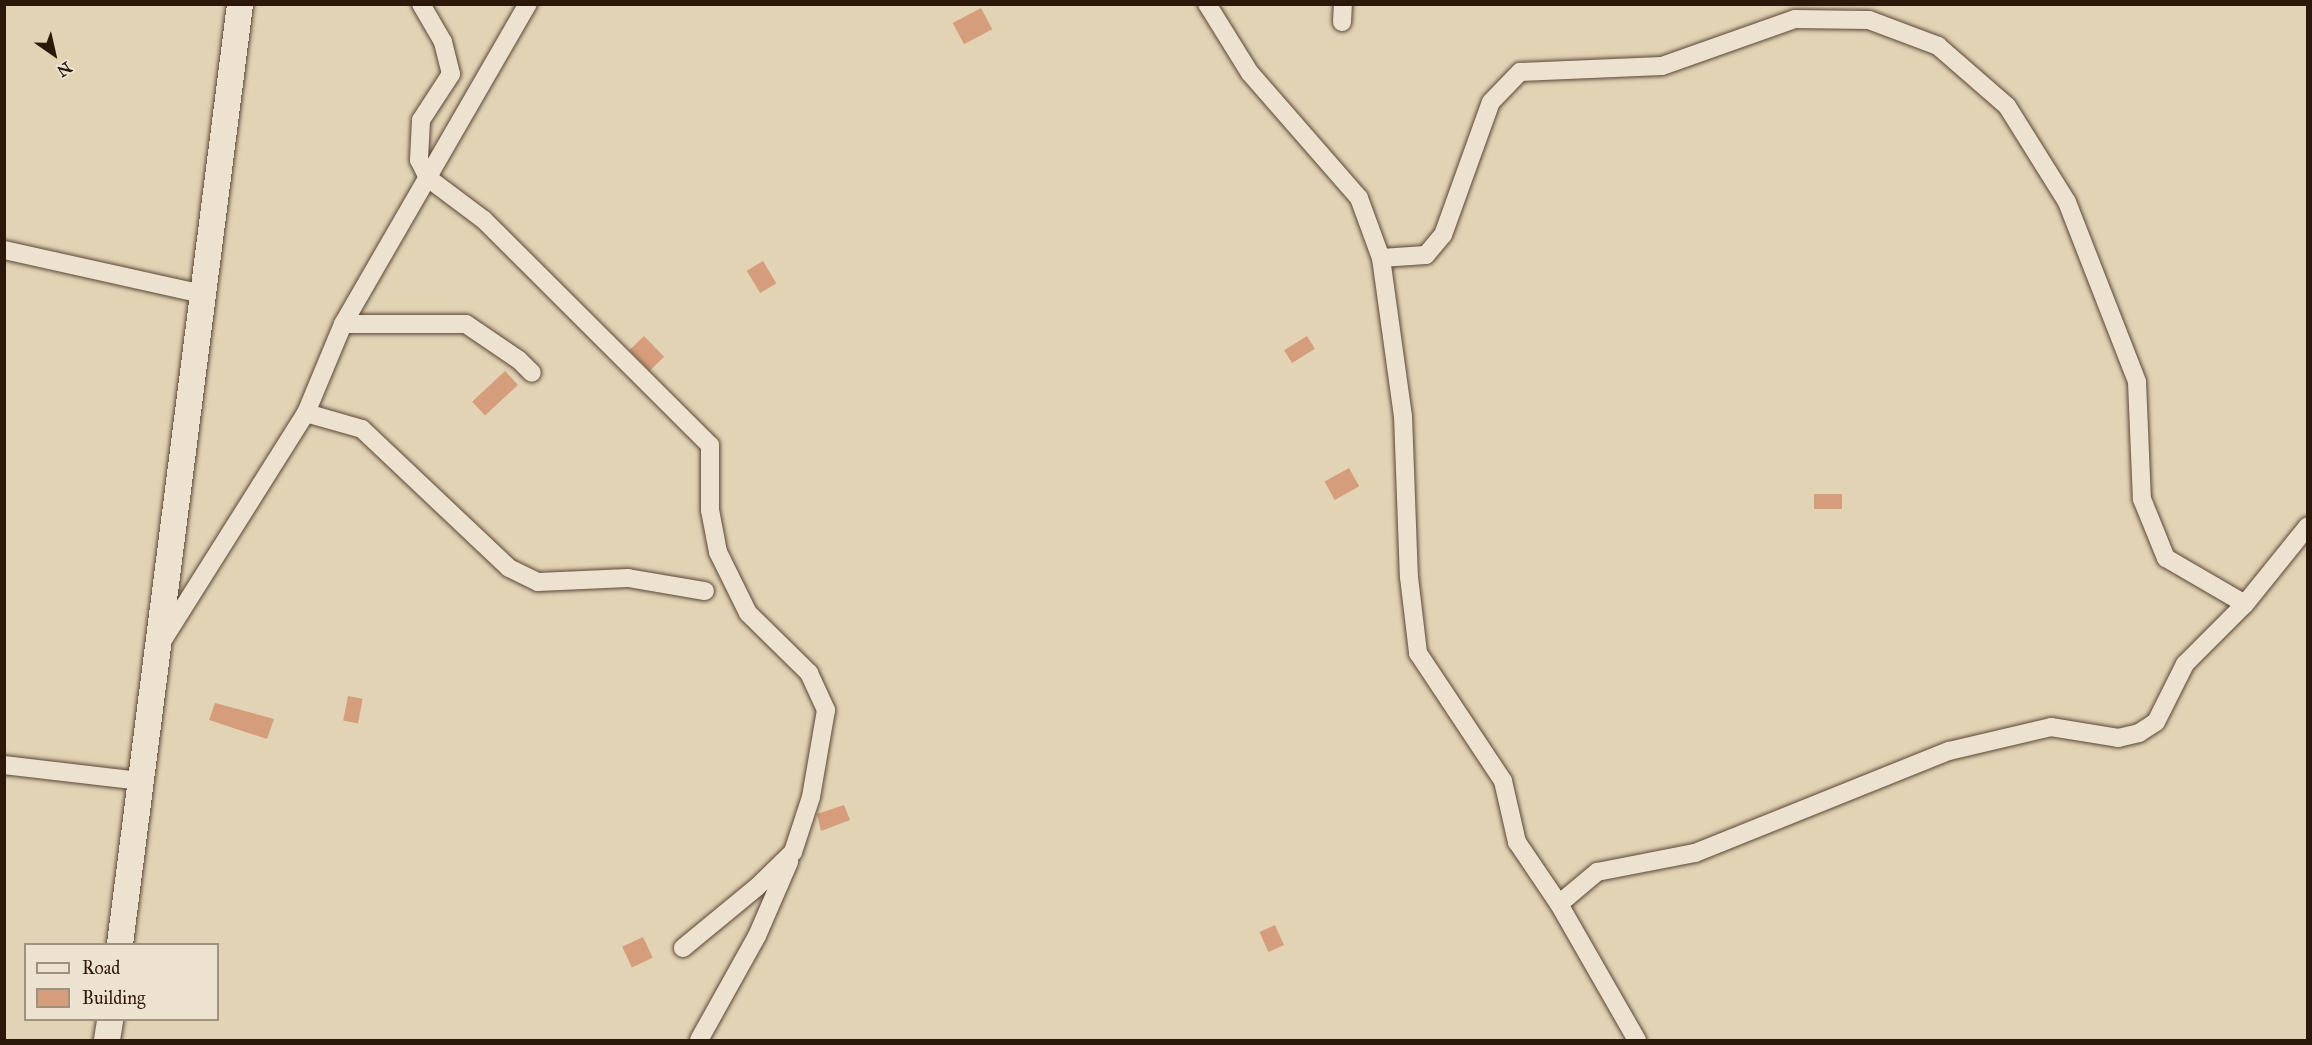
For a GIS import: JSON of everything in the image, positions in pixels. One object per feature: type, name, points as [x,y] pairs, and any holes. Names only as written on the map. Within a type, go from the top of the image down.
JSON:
[{"type":"main road","points":[[120,943],[240,4]]},
{"type":"main road","points":[[106,1041],[110,1021]]},
{"type":"street","points":[[421,4],[443,42],[451,74],[421,120],[419,160],[428,178],[492,228],[710,445],[710,510],[718,552],[748,613],[808,673],[826,710],[811,797],[793,852],[757,936],[699,1041]]},
{"type":"street","points":[[159,647],[306,413],[343,324],[528,4]]},
{"type":"street","points":[[1207,4],[1250,73],[1359,198],[1381,258],[1403,416],[1409,577],[1418,653],[1503,781],[1517,842],[1559,904],[1637,1041]]},
{"type":"street","points":[[1381,258],[1426,255],[1443,235],[1491,102],[1520,72],[1662,66],[1795,19],[1869,20],[1938,46],[2007,106],[2067,202],[2137,381],[2142,499],[2166,558],[2245,604]]},
{"type":"street","points":[[4,250],[203,294]]},
{"type":"street","points":[[343,324],[466,324],[519,360],[532,373]]},
{"type":"street","points":[[306,413],[362,429],[509,568],[538,582],[628,578],[705,591]]},
{"type":"street","points":[[1559,904],[1597,872],[1695,853],[1949,751],[2051,727],[2118,738],[2139,734],[2156,722],[2186,664],[2245,604],[2307,526]]},
{"type":"street","points":[[4,765],[141,781]]},
{"type":"street","points":[[683,948],[757,887],[793,852]]},
{"type":"building","points":[[981,8],[992,29],[964,44],[953,23]]},
{"type":"building","points":[[763,261],[776,283],[760,293],[747,271]]},
{"type":"building","points":[[644,336],[664,357],[650,371],[630,350]]},
{"type":"building","points":[[1307,336],[1315,349],[1292,363],[1284,350]]},
{"type":"building","points":[[505,371],[518,385],[485,416],[472,402]]},
{"type":"building","points":[[1349,468],[1359,486],[1335,500],[1325,482]]},
{"type":"building","points":[[1814,494],[1842,494],[1842,509],[1814,509]]},
{"type":"building","points":[[348,696],[363,699],[358,723],[343,721]]},
{"type":"building","points":[[215,703],[274,719],[267,739],[209,720]]},
{"type":"building","points":[[844,805],[850,820],[821,831],[817,814]]},
{"type":"building","points":[[1275,925],[1284,945],[1268,952],[1259,932]]},
{"type":"building","points":[[643,937],[653,958],[632,968],[622,947]]}]
